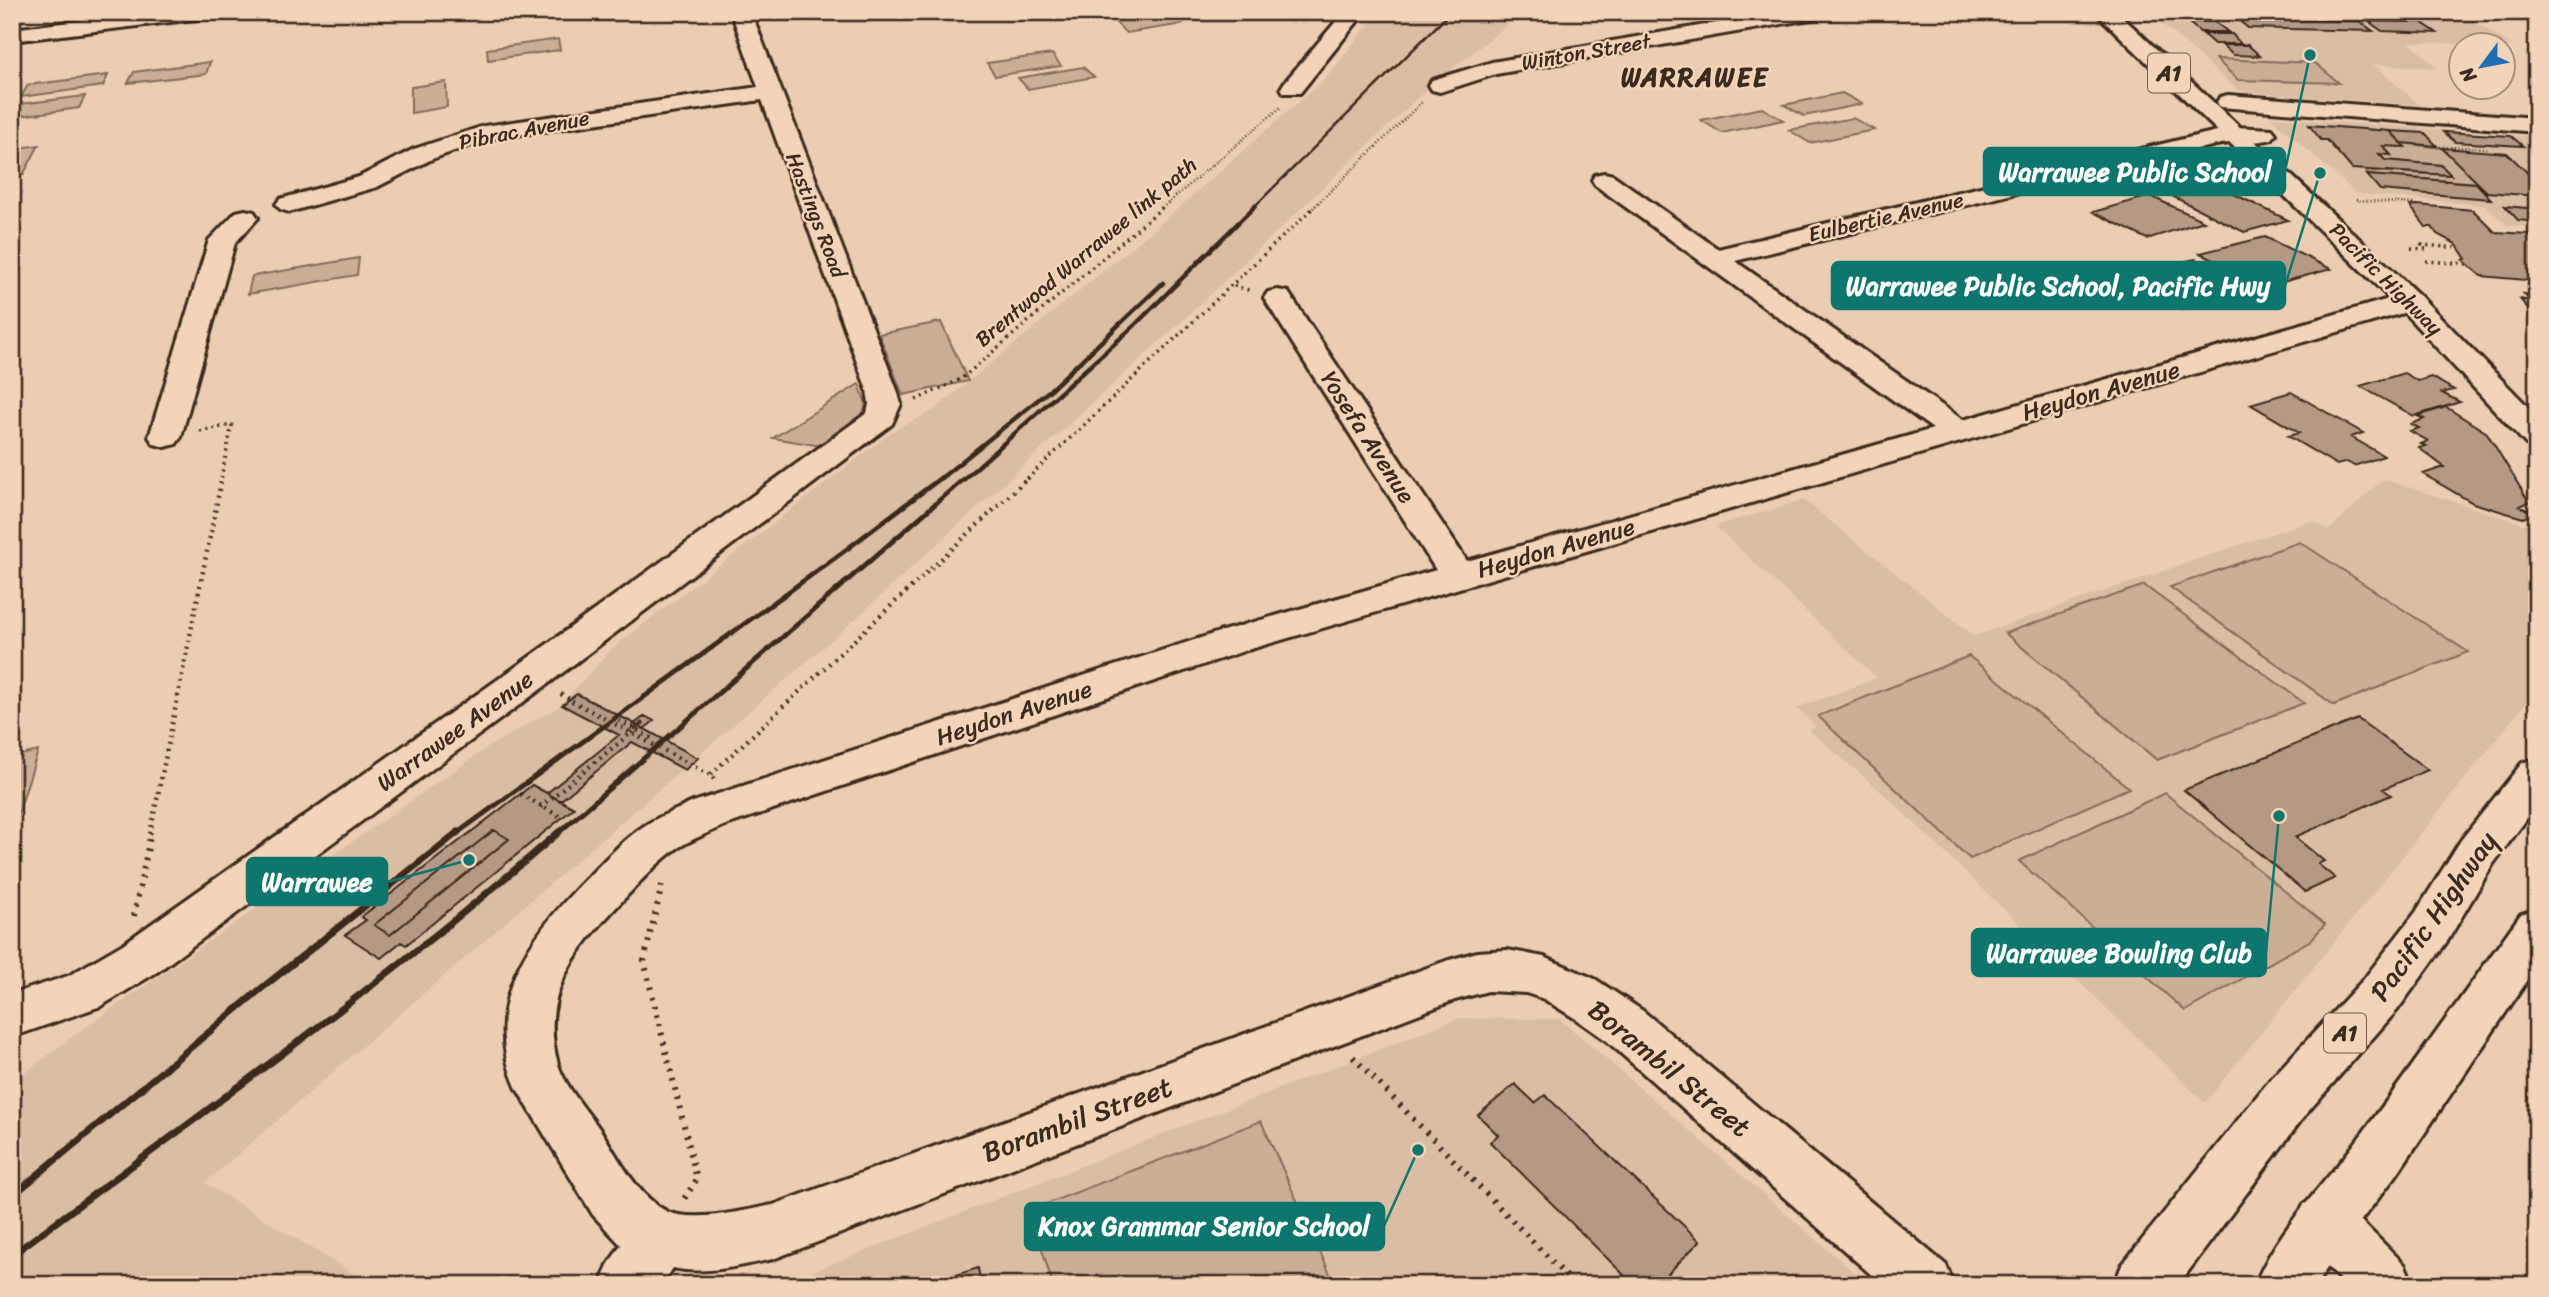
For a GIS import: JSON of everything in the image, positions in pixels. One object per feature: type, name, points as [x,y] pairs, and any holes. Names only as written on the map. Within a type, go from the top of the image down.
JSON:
[{"type":"main road","points":[[12,35],[204,12]]},
{"type":"main road","name":"Hastings Road","points":[[741,12],[882,390],[885,404],[881,418]]},
{"type":"main road","points":[[1292,88],[1355,12]]},
{"type":"main road","name":"Winton Street","points":[[1440,85],[1492,68],[1816,12]]},
{"type":"main road","name":"Pacific Highway","points":[[2105,12],[2410,302],[2518,414],[2537,438]]},
{"type":"main road","name":"Pacific Highway","points":[[2129,12],[2336,199],[2537,395]]},
{"type":"main road","name":"Pibrac Avenue","points":[[165,437],[222,240],[256,202],[359,185],[423,154],[484,133],[770,92]]},
{"type":"main road","points":[[2228,102],[2537,125]]},
{"type":"main road","name":"Eulbertie Avenue","points":[[1713,258],[2234,134],[2263,134]]},
{"type":"main road","points":[[1604,180],[1958,432]]},
{"type":"main road","name":"Yosefa Avenue","points":[[1278,298],[1458,576]]},
{"type":"main road","name":"Heydon Avenue","points":[[709,794],[2410,302]]},
{"type":"main road","name":"Warrawee Avenue","points":[[12,1016],[74,995],[123,968],[531,676],[881,418]]},
{"type":"main road","name":"Pacific Highway","points":[[2142,1285],[2287,1098],[2381,994],[2432,926],[2477,852],[2537,774]]},
{"type":"main road","name":"Borambil Street","points":[[709,794],[640,853],[580,914],[537,978],[527,1014],[536,1073],[552,1102],[612,1196],[635,1223],[660,1238],[686,1243],[726,1241],[773,1232],[1446,982],[1486,971],[1524,970],[1556,981],[1625,1026],[1926,1285]]},
{"type":"main road","points":[[2283,1285],[2324,1223],[2376,1159],[2537,928]]},
{"type":"main road","points":[[2324,1223],[2385,1285]]},
{"type":"main road","points":[[628,1285],[660,1238]]},
{"type":"path","points":[[619,720],[709,794],[1440,85]]},
{"type":"path","name":"Brentwood Warrawee link path","points":[[881,418],[961,379],[1291,99],[1292,88]]},
{"type":"path","points":[[2440,147],[2497,149]]},
{"type":"path","points":[[2356,200],[2414,204]]},
{"type":"path","points":[[2411,248],[2426,249],[2422,245],[2459,248]]},
{"type":"path","points":[[2426,261],[2468,264]]},
{"type":"path","points":[[123,968],[232,425],[165,437]]},
{"type":"path","points":[[572,701],[654,740]]},
{"type":"path","points":[[540,807],[644,722]]},
{"type":"path","points":[[521,794],[562,818]]},
{"type":"path","points":[[660,1238],[697,1179],[644,961],[664,877]]},
{"type":"path","points":[[1327,1027],[1354,1059],[1575,1285]]},
{"type":"shaded area","points":[[1171,12],[1183,24],[1126,33],[1114,21]]},
{"type":"shaded area","points":[[1378,12],[1516,12],[1507,25],[1423,93],[1178,325],[842,631],[205,1183],[372,1285],[12,1285],[12,1082],[83,1029],[491,745],[558,707],[614,647],[893,431],[934,410],[1158,226],[1328,76]]},
{"type":"shaded area","points":[[2149,12],[2460,12],[2491,32],[2448,32],[2448,44],[2409,42],[2438,68],[2373,64],[2420,105],[2246,92],[2236,89]]},
{"type":"shaded area","points":[[558,39],[560,50],[488,60],[487,49]]},
{"type":"shaded area","points":[[1052,54],[1061,66],[995,76],[987,63]]},
{"type":"shaded area","points":[[2216,59],[2315,63],[2339,83],[2238,80]]},
{"type":"shaded area","points":[[210,62],[206,74],[128,83],[134,72]]},
{"type":"shaded area","points":[[1083,67],[1094,77],[1028,89],[1018,78]]},
{"type":"shaded area","points":[[108,75],[103,86],[21,97],[28,85]]},
{"type":"shaded area","points":[[446,82],[447,107],[411,113],[411,87]]},
{"type":"shaded area","points":[[1842,93],[1862,104],[1804,116],[1784,105]]},
{"type":"shaded area","points":[[85,96],[79,108],[12,117],[12,105]]},
{"type":"shaded area","points":[[1762,108],[1783,120],[1722,133],[1701,120]]},
{"type":"shaded area","points":[[2270,117],[2537,137],[2537,228],[2507,225],[2484,205],[2357,194]]},
{"type":"shaded area","points":[[1853,118],[1874,130],[1810,143],[1789,130]]},
{"type":"shaded area","points":[[2402,143],[2442,148],[2479,183],[2369,175],[2366,171],[2450,175],[2441,165],[2385,160],[2379,154],[2383,146],[2403,147]]},
{"type":"shaded area","points":[[39,145],[23,175],[12,177],[12,149]]},
{"type":"shaded area","points":[[359,258],[357,275],[248,294],[252,276]]},
{"type":"shaded area","points":[[941,322],[968,381],[903,395],[879,334]]},
{"type":"shaded area","points":[[859,384],[866,404],[862,416],[821,446],[773,438]]},
{"type":"shaded area","points":[[2383,479],[2537,528],[2537,689],[2205,1103],[1885,795],[1809,730],[1816,727],[1797,708],[1877,678],[1715,526],[1804,500],[1974,636],[2312,520],[2329,530]]},
{"type":"shaded area","points":[[2300,542],[2468,652],[2334,705],[2170,587]]},
{"type":"shaded area","points":[[2145,585],[2304,703],[2157,760],[2005,633]]},
{"type":"shaded area","points":[[1969,656],[2129,788],[1970,859],[1818,716]]},
{"type":"shaded area","points":[[38,751],[18,814],[12,815],[12,757]]},
{"type":"shaded area","points":[[2165,793],[2325,924],[2311,940],[2185,1011],[2019,861]]},
{"type":"shaded area","points":[[1459,1018],[1560,1019],[1869,1285],[778,1285]]},
{"type":"shaded area","points":[[1261,1121],[1335,1285],[1053,1285],[1030,1210]]},
{"type":"building","points":[[2242,12],[2295,12],[2302,17],[2247,16]]},
{"type":"building","points":[[2390,12],[2439,12],[2441,14],[2405,16]]},
{"type":"building","points":[[2236,18],[2359,21],[2373,31],[2248,28]]},
{"type":"building","points":[[2368,21],[2421,22],[2437,33],[2382,31]]},
{"type":"building","points":[[2188,22],[2215,22],[2228,32],[2200,32]]},
{"type":"building","points":[[2203,34],[2232,34],[2241,44],[2214,44]]},
{"type":"building","points":[[2222,45],[2248,45],[2260,56],[2233,55]]},
{"type":"building","points":[[2309,125],[2390,131],[2405,147],[2383,146],[2391,155],[2379,154],[2385,160],[2441,165],[2451,175],[2352,169],[2327,140],[2321,140]]},
{"type":"building","points":[[2390,131],[2425,133],[2437,146],[2402,143]]},
{"type":"building","points":[[2444,132],[2511,136],[2523,146],[2455,142]]},
{"type":"building","points":[[2442,148],[2507,153],[2537,182],[2537,196],[2487,192]]},
{"type":"building","points":[[2367,175],[2476,183],[2491,199],[2380,190]]},
{"type":"building","points":[[2211,183],[2288,220],[2244,232],[2168,194]]},
{"type":"building","points":[[2150,196],[2204,221],[2147,239],[2093,212]]},
{"type":"building","points":[[2410,206],[2473,210],[2495,232],[2528,234],[2537,241],[2537,281],[2481,276],[2463,260],[2466,259],[2456,244],[2437,234],[2432,227],[2426,227]]},
{"type":"building","points":[[2505,206],[2537,209],[2537,222],[2518,220]]},
{"type":"building","points":[[2265,237],[2331,269],[2264,287],[2200,253]]},
{"type":"building","points":[[2195,259],[2254,291],[2183,309],[2125,276]]},
{"type":"building","points":[[2524,294],[2537,296],[2537,319],[2520,299],[2530,301]]},
{"type":"building","points":[[2404,373],[2418,381],[2431,377],[2454,390],[2442,393],[2460,402],[2414,416],[2360,386]]},
{"type":"building","points":[[2291,392],[2363,433],[2351,437],[2384,456],[2354,466],[2347,462],[2337,465],[2288,436],[2299,433],[2250,404]]},
{"type":"building","points":[[2446,407],[2487,433],[2529,502],[2520,506],[2535,514],[2523,518],[2473,503],[2423,474],[2444,467],[2419,448],[2426,446],[2421,444],[2428,441],[2410,431],[2419,428],[2411,424],[2424,419],[2417,416]]},
{"type":"building","points":[[577,694],[698,758],[685,770],[632,742],[560,801],[547,793],[619,735],[562,705]]},
{"type":"building","points":[[645,716],[654,721],[644,729],[634,724]]},
{"type":"building","points":[[2358,719],[2428,770],[2383,789],[2391,795],[2295,837],[2324,861],[2318,864],[2335,878],[2305,892],[2184,790]]},
{"type":"building","points":[[532,785],[574,808],[406,945],[401,942],[381,958],[345,935],[366,920],[361,917]]},
{"type":"building","points":[[494,830],[509,839],[390,935],[374,925]]},
{"type":"building","points":[[1515,1084],[1535,1103],[1545,1095],[1700,1241],[1657,1285],[1634,1285],[1490,1142],[1498,1135],[1478,1115]]},
{"type":"building","points":[[978,1268],[981,1285],[925,1285]]},
{"type":"railway","points":[[1253,208],[1451,12]]},
{"type":"railway","points":[[964,479],[1134,326],[1255,206]]},
{"type":"railway","points":[[940,479],[1050,390],[1163,283]]},
{"type":"railway","points":[[456,834],[942,477]]},
{"type":"railway","points":[[557,834],[966,477]]},
{"type":"railway","points":[[12,1196],[262,988],[458,832]]},
{"type":"railway","points":[[12,1255],[358,996],[559,832]]},
{"type":"place","name":"Warrawee Public School","points":[[2310,55]]},
{"type":"place","name":"Warrawee Public School, Pacific Hwy","points":[[2320,173]]},
{"type":"place","name":"Warrawee Bowling Club","points":[[2279,816]]},
{"type":"place","name":"Warrawee","points":[[469,860]]},
{"type":"place","name":"Knox Grammar Senior School","points":[[1418,1150]]},
{"type":"district","name":"WARRAWEE","points":[[1695,77]]}]
